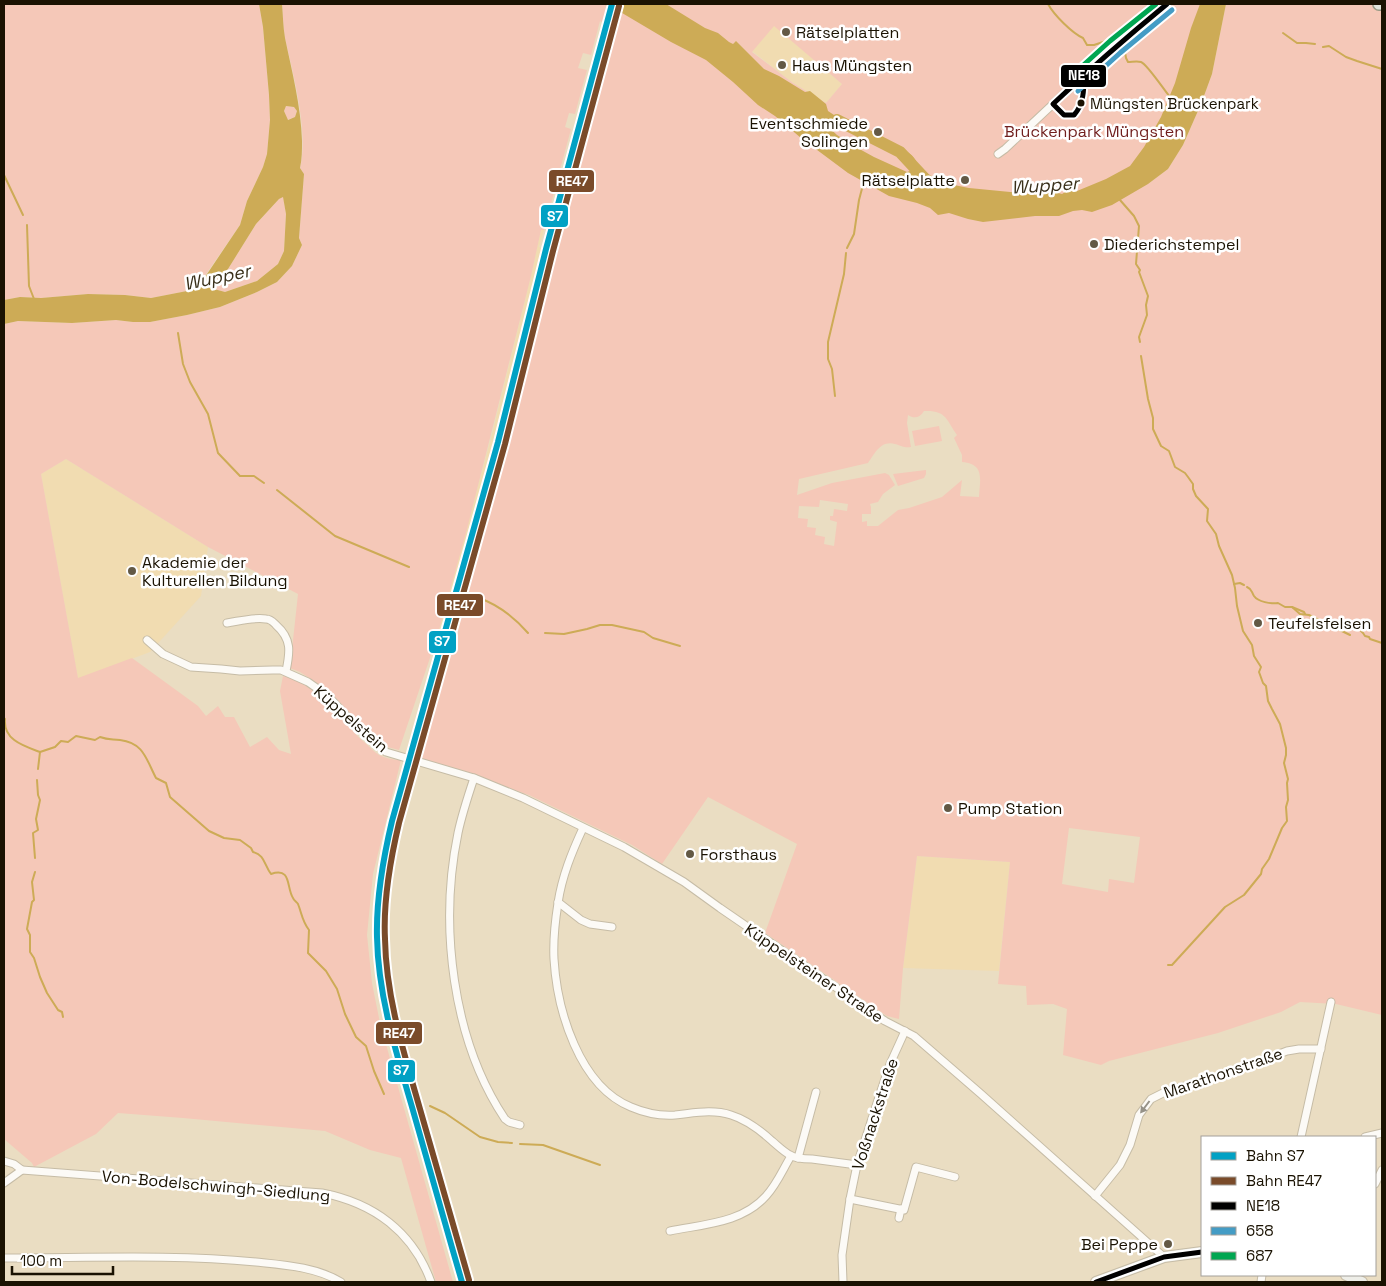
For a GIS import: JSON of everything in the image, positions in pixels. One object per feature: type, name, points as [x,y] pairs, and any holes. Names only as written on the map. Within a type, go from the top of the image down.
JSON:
[{"type":"main road","points":[[1096,1282],[1114,1279],[1164,1257],[1201,1252]]},
{"type":"street","points":[[998,154],[1117,45],[1167,4]]},
{"type":"street","points":[[227,623],[260,619],[272,621],[285,634],[288,642],[289,657],[286,672]]},
{"type":"street","name":"Küppelstein","points":[[147,640],[164,654],[191,667],[286,672],[314,685],[325,693],[366,736],[386,752],[418,762]]},
{"type":"street","name":"Küppelsteiner Straße","points":[[418,762],[474,778],[523,798],[624,848],[684,882],[885,1021],[914,1036],[1164,1257]]},
{"type":"street","points":[[474,778],[460,824],[453,866],[450,920],[454,973],[464,1026],[487,1085],[505,1119],[520,1125]]},
{"type":"street","points":[[582,828],[567,865],[558,902],[554,928],[554,959],[565,1019],[574,1043],[586,1066],[598,1083],[614,1098],[630,1107],[645,1112],[660,1115],[721,1112],[741,1118],[753,1125],[794,1157],[857,1165]]},
{"type":"street","points":[[558,902],[581,920],[590,924],[612,927]]},
{"type":"street","points":[[1301,1136],[1331,1002]]},
{"type":"street","name":"Voßnackstraße","points":[[843,1282],[842,1255],[857,1165],[890,1064],[905,1031]]},
{"type":"street","name":"Marathonstraße","points":[[1095,1196],[1120,1165],[1130,1145],[1139,1115],[1151,1099],[1167,1091],[1223,1076],[1287,1051],[1299,1048],[1321,1049]]},
{"type":"street","points":[[670,1231],[726,1220],[746,1213],[756,1206],[767,1195],[794,1157],[816,1092]]},
{"type":"street","points":[[1369,1136],[1382,1132]]},
{"type":"street","name":"Von-Bodelschwingh-Siedlung","points":[[4,1161],[11,1162],[22,1170],[322,1193],[344,1198],[372,1210],[399,1231],[419,1257],[432,1282]]},
{"type":"street","points":[[850,1199],[904,1210],[916,1167],[955,1177]]},
{"type":"street","points":[[4,1183],[22,1170]]},
{"type":"street","points":[[1376,1182],[1382,1170]]},
{"type":"street","points":[[899,1218],[901,1209]]},
{"type":"street","points":[[4,1258],[204,1258],[305,1269],[325,1274],[342,1282]]},
{"type":"shaded area","points":[[774,25],[842,84],[826,103],[793,83],[752,51]]},
{"type":"shaded area","points":[[541,229],[544,230],[539,247],[548,250],[513,393],[445,639],[437,637],[491,438]]},
{"type":"shaded area","name":"Akademie der Kulturellen Bildung","points":[[66,459],[208,547],[201,596],[150,652],[78,679],[41,474]]},
{"type":"shaded area","points":[[917,856],[1010,862],[999,971],[903,968]]},
{"type":"green space","points":[[4,4],[259,4],[269,95],[270,120],[267,154],[247,201],[240,225],[200,283],[195,284],[187,291],[151,298],[88,294],[41,298],[20,297],[4,300]]},
{"type":"green space","name":"Brückenpark Müngsten","points":[[282,4],[1205,4],[1148,184],[1168,169],[1183,145],[1201,104],[1212,74],[1226,4],[1382,4],[1382,1015],[1336,1004],[1300,1002],[1281,1012],[1218,1033],[1109,1061],[1101,1065],[1063,1055],[1067,1009],[1053,1004],[1027,1005],[1026,986],[998,984],[1010,862],[917,856],[903,968],[899,1019],[887,1016],[765,933],[797,844],[708,797],[662,864],[632,845],[529,795],[415,756],[433,697],[445,639],[493,470],[563,192],[570,193],[575,174],[569,172],[580,131],[584,132],[588,117],[584,116],[595,72],[604,74],[608,60],[599,58],[608,26],[600,21],[591,55],[583,53],[578,68],[587,70],[575,114],[569,113],[565,127],[571,129],[560,170],[555,169],[550,188],[555,189],[544,230],[541,230],[467,529],[437,637],[399,750],[384,746],[328,690],[300,672],[290,668],[298,594],[208,547],[66,459],[41,474],[78,678],[132,658],[198,706],[206,716],[218,706],[225,717],[234,717],[250,747],[267,737],[279,750],[291,754],[280,691],[283,676],[296,680],[318,694],[354,733],[377,754],[401,760],[373,874],[367,935],[372,983],[380,1023],[453,1282],[436,1282],[401,1158],[370,1150],[325,1131],[118,1113],[96,1134],[34,1167],[32,1163],[4,1139],[4,324],[18,321],[72,323],[116,320],[150,322],[187,315],[220,307],[257,292],[277,282],[292,266],[302,245],[299,238],[304,174],[300,168],[303,138],[296,85],[285,38]],"holes":[[[774,26],[842,84],[826,103],[793,83],[752,52]],[[924,411],[937,412],[948,420],[957,435],[954,438],[962,455],[962,462],[974,466],[980,473],[979,497],[960,496],[962,480],[942,497],[898,510],[878,526],[867,526],[867,521],[862,522],[862,514],[871,514],[870,504],[878,502],[883,494],[895,485],[889,475],[885,473],[832,483],[797,495],[799,479],[868,463],[879,448],[886,444],[911,447],[907,423],[908,415],[912,417],[921,415]],[[820,500],[848,504],[847,511],[834,509],[833,516],[830,516],[830,520],[837,522],[834,546],[824,544],[825,537],[815,535],[816,528],[807,527],[808,519],[798,518],[799,506],[819,507]],[[1069,828],[1140,837],[1134,883],[1109,879],[1108,892],[1062,884]]]},
{"type":"green space","points":[[286,106],[294,107],[297,111],[295,117],[287,120],[284,111]]},
{"type":"green space","points":[[283,196],[286,214],[284,251],[278,264],[257,281],[225,292],[214,289],[211,286],[228,269],[256,224]]},
{"type":"green space","points":[[939,426],[942,441],[915,446],[912,431]]},
{"type":"green space","points":[[926,470],[924,478],[898,486],[893,474]]},
{"type":"water","points":[[259,4],[282,4],[285,38],[300,115],[302,158],[300,168],[304,174],[299,238],[302,245],[292,266],[277,282],[257,292],[220,307],[187,315],[150,322],[116,320],[72,323],[18,321],[4,324],[4,300],[20,297],[41,298],[88,294],[151,298],[187,291],[195,284],[201,283],[240,225],[247,201],[267,154],[270,120],[263,27]],"holes":[[[286,106],[294,107],[297,111],[295,117],[288,120],[284,111]],[[283,197],[286,214],[284,251],[278,264],[257,281],[225,292],[214,289],[212,286],[214,282],[228,269],[256,224]]]},
{"type":"water","points":[[603,4],[666,4],[705,28],[718,33],[729,42],[733,44],[736,41],[764,69],[805,92],[810,91],[826,104],[828,111],[852,127],[850,131],[822,121],[837,135],[874,157],[907,172],[916,169],[944,183],[969,188],[1030,194],[1054,192],[1062,194],[1067,191],[1077,191],[1106,179],[1130,166],[1144,147],[1161,117],[1175,83],[1200,4],[1226,4],[1212,74],[1183,145],[1168,169],[1148,184],[1112,205],[1092,212],[1082,210],[1059,216],[1035,216],[983,222],[949,213],[938,215],[930,208],[889,196],[848,173],[758,105],[706,60]]},
{"type":"water","points":[[898,146],[913,156],[918,167],[910,168],[893,152]]},
{"type":"waterway","points":[[1048,4],[1069,28],[1083,38],[1087,45],[1094,45],[1112,39],[1116,42]]},
{"type":"waterway","points":[[1283,33],[1297,43],[1315,44]]},
{"type":"waterway","points":[[1119,46],[1125,52],[1128,62],[1141,62],[1144,64],[1170,97]]},
{"type":"waterway","points":[[1323,47],[1329,46],[1346,57],[1382,69]]},
{"type":"waterway","name":"Wupper","points":[[837,120],[900,152],[927,181]]},
{"type":"waterway","points":[[4,175],[23,215]]},
{"type":"waterway","points":[[847,248],[854,234],[864,181]]},
{"type":"waterway","points":[[1120,200],[1134,216],[1139,226],[1136,264],[1140,270],[1139,272],[1148,296],[1146,305],[1147,315],[1139,337],[1140,342]]},
{"type":"waterway","points":[[27,225],[29,286],[34,299]]},
{"type":"waterway","points":[[835,396],[832,369],[828,359],[828,342],[844,274],[846,253]]},
{"type":"waterway","points":[[178,333],[183,364],[190,382],[208,414],[218,453],[240,476],[254,476],[264,483]]},
{"type":"waterway","points":[[1141,356],[1153,418],[1153,429],[1161,446],[1169,451],[1175,467],[1185,473],[1193,484],[1196,496],[1208,509],[1207,521],[1216,534],[1219,546],[1232,575],[1243,631],[1252,645],[1254,656],[1261,667],[1259,672],[1266,686],[1268,701],[1280,724],[1286,748],[1284,763],[1288,779],[1287,821],[1261,874],[1244,895],[1225,907],[1172,965],[1168,965]]},
{"type":"waterway","points":[[277,490],[335,536],[409,567]]},
{"type":"waterway","points":[[1234,584],[1240,583],[1244,585]]},
{"type":"waterway","points":[[1247,587],[1251,589],[1258,600],[1292,607],[1300,614],[1309,615],[1350,635]]},
{"type":"waterway","points":[[479,598],[506,612],[528,633]]},
{"type":"waterway","points":[[1292,607],[1305,614]]},
{"type":"waterway","points":[[545,633],[564,634],[600,625],[612,625],[644,632],[653,638],[680,646]]},
{"type":"waterway","points":[[1361,631],[1370,639],[1382,643]]},
{"type":"waterway","points":[[4,718],[7,732],[11,737],[21,744],[40,752],[55,747],[61,741],[68,742],[76,736],[95,740],[100,737],[120,740],[134,745],[147,758],[156,778],[166,783],[170,797],[209,831],[224,838],[240,840],[251,848],[253,852],[260,855],[271,874],[282,873],[287,879],[293,899],[298,904],[303,920],[309,930],[308,953],[326,971],[337,989],[345,1014],[356,1037],[366,1046],[384,1094]]},
{"type":"waterway","points":[[38,769],[40,752]]},
{"type":"waterway","points":[[35,858],[33,833],[38,830],[36,819],[40,800],[37,780]]},
{"type":"waterway","points":[[35,872],[32,882],[34,900],[27,929],[30,935],[30,952],[47,993],[58,1010],[62,1012],[63,1017]]},
{"type":"waterway","points":[[430,1106],[445,1113],[480,1137],[498,1142],[512,1143]]},
{"type":"waterway","points":[[520,1144],[543,1145],[600,1165]]},
{"type":"rail line","name":"S7","points":[[462,1282],[384,1002],[378,959],[377,922],[379,893],[392,821],[498,442],[546,249],[612,4]]},
{"type":"rail line","name":"RE47","points":[[469,1280],[408,1067],[392,1004],[385,939],[388,881],[399,823],[505,444],[553,251],[619,6]]},
{"type":"transit line","name":"687","points":[[1068,79],[1110,41],[1156,4]]},
{"type":"transit line","name":"NE18","points":[[1084,75],[1084,80],[1084,86],[1080,106],[1074,115],[1064,115],[1053,104],[1081,78],[1095,65],[1167,4]]},
{"type":"transit line","name":"658","points":[[1078,91],[1172,10]]},
{"type":"transit line","name":"NE18","points":[[1096,1282],[1164,1257],[1201,1252]]},
{"type":"place","name":"Rätselplatten","points":[[786,32]]},
{"type":"place","name":"Haus Müngsten","points":[[782,65]]},
{"type":"place","name":"Müngsten Brückenpark","points":[[1081,103]]},
{"type":"place","name":"Eventschmiede Solingen","points":[[878,132]]},
{"type":"place","name":"Rätselplatte","points":[[965,180]]},
{"type":"place","name":"Diederichstempel","points":[[1094,244]]},
{"type":"place","name":"Akademie der Kulturellen Bildung","points":[[132,571]]},
{"type":"place","name":"Teufelsfelsen","points":[[1258,623]]},
{"type":"place","name":"Pump Station","points":[[948,808]]},
{"type":"place","name":"Forsthaus","points":[[690,854]]},
{"type":"place","name":"Bei Peppe","points":[[1168,1244]]}]
